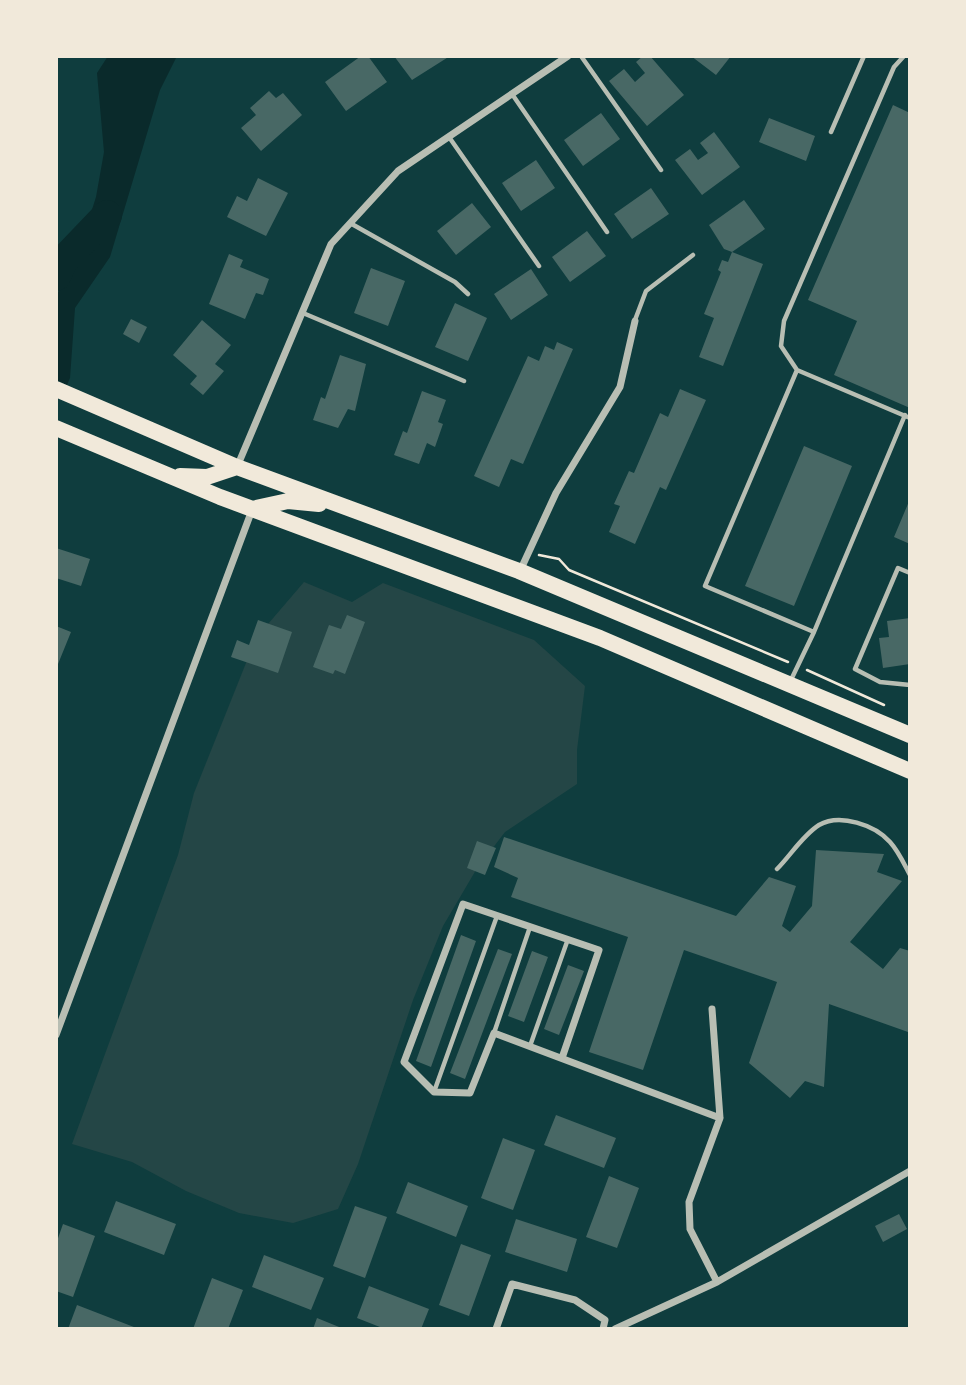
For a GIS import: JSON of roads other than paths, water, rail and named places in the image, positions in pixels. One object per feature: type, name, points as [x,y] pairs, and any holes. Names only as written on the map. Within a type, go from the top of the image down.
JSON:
[{"type":"main road","points":[[60,391],[237,467],[519,571],[910,735]]},
{"type":"main road","points":[[56,428],[252,509],[600,638],[910,771]]},
{"type":"main road","points":[[170,476],[207,477],[237,467]]},
{"type":"main road","points":[[252,509],[288,501],[342,507]]},
{"type":"street","points":[[237,467],[331,244],[388,179],[568,56]]},
{"type":"street","points":[[519,571],[556,493],[620,387],[635,321]]},
{"type":"street","points":[[56,1035],[252,509]]},
{"type":"street","points":[[562,1058],[599,950],[463,904],[404,1062],[434,1092],[470,1093],[494,1033],[720,1118]]},
{"type":"street","points":[[712,1009],[720,1118],[689,1202],[690,1229],[717,1282]]},
{"type":"street","points":[[615,1329],[630,1326],[717,1282],[910,1171]]},
{"type":"street","points":[[496,1329],[512,1284],[575,1300],[605,1320],[603,1329]]},
{"type":"lane","points":[[580,56],[661,170]]},
{"type":"lane","points":[[831,132],[864,56]]},
{"type":"lane","points":[[789,683],[814,632],[907,416],[797,370],[781,346],[784,321],[894,67],[904,56]]},
{"type":"lane","points":[[512,94],[607,232]]},
{"type":"lane","points":[[449,137],[539,266]]},
{"type":"lane","points":[[349,223],[455,282],[468,294]]},
{"type":"lane","points":[[635,321],[646,290],[693,255]]},
{"type":"lane","points":[[303,313],[464,381]]},
{"type":"lane","points":[[797,370],[705,586],[814,632]]},
{"type":"lane","points":[[910,573],[898,568],[855,669],[880,682],[910,685]]},
{"type":"lane","points":[[777,869],[819,825],[832,821],[847,821],[879,832],[889,841],[910,875]]},
{"type":"lane","points":[[434,1092],[497,915]]},
{"type":"lane","points":[[494,1033],[531,926]]},
{"type":"lane","points":[[530,1047],[568,939]]},
{"type":"waterway","points":[[56,276],[63,261],[107,215]]}]
